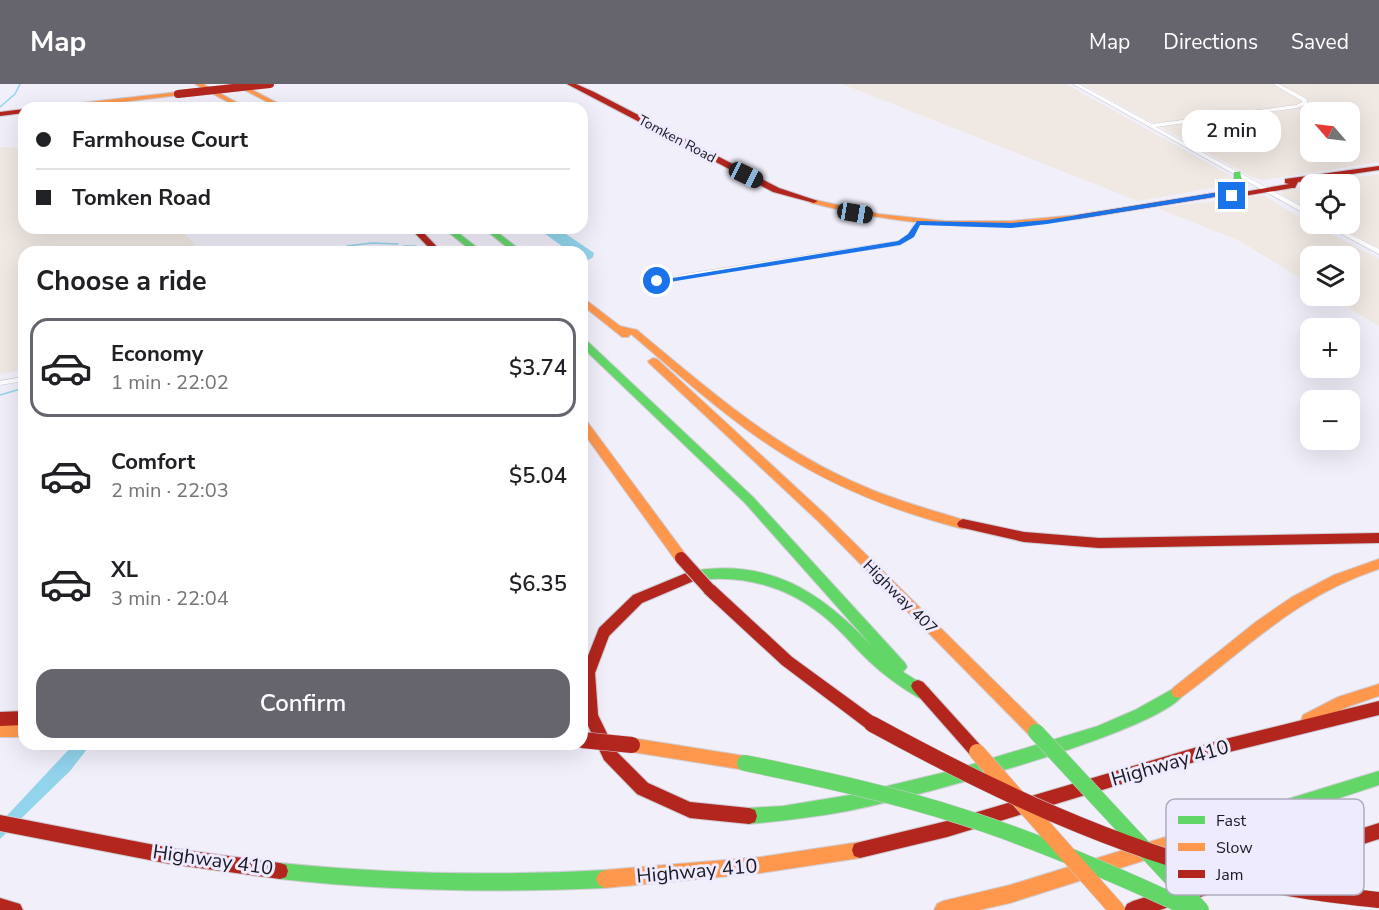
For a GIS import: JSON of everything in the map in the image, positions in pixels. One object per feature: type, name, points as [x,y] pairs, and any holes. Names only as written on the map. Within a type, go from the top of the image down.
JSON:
[{"type":"main road","points":[[198,84],[232,102]]},
{"type":"main road","points":[[236,84],[272,102]]},
{"type":"main road","points":[[107,102],[271,84]]},
{"type":"main road","name":"Tomken Road","points":[[562,84],[593,95]]},
{"type":"main road","name":"Tomken Road","points":[[570,84],[776,190],[855,213],[917,223],[1011,225],[1047,222],[1220,194],[1232,196],[1260,187]]},
{"type":"main road","points":[[0,114],[18,112]]},
{"type":"main road","name":"Tomken Road","points":[[1220,194],[1223,190],[1235,188],[1292,186],[1295,182],[1379,168]]},
{"type":"main road","points":[[1235,188],[1238,182],[1237,174]]},
{"type":"main road","points":[[420,234],[432,246]]},
{"type":"main road","points":[[456,234],[472,246]]},
{"type":"main road","points":[[495,234],[511,246]]},
{"type":"main road","name":"Highway 407","points":[[588,305],[617,328],[823,519],[1036,732],[1166,872]]},
{"type":"main road","points":[[617,328],[634,332],[758,433],[789,453],[865,493],[947,520],[1024,537],[1099,543],[1379,538]]},
{"type":"main road","points":[[588,348],[749,500],[1117,910]]},
{"type":"main road","points":[[588,431],[681,558],[710,589],[787,661],[872,724],[982,785],[1116,841],[1166,856]]},
{"type":"main road","points":[[588,701],[592,727],[604,751],[624,775],[640,789],[659,800],[703,814],[728,816],[772,814],[833,805],[920,787],[1112,727],[1143,713],[1185,687],[1261,625],[1301,597],[1350,573],[1379,564]]},
{"type":"main road","points":[[588,673],[598,642],[615,618],[649,591],[674,580],[704,573],[731,572],[774,581],[805,596],[826,610],[893,674],[924,693]]},
{"type":"main road","points":[[1292,728],[1343,702],[1379,690]]},
{"type":"main road","name":"Highway 410","points":[[0,823],[217,862],[340,877],[477,882],[605,879],[727,869],[823,857],[927,837],[1155,766],[1292,728],[1346,718],[1379,708]]},
{"type":"main road","points":[[0,719],[18,718]]},
{"type":"main road","points":[[0,729],[18,730]]},
{"type":"main road","points":[[588,741],[632,745],[745,763],[815,777],[963,817],[1053,850],[1192,910]]},
{"type":"main road","points":[[1313,799],[1379,777]]},
{"type":"main road","points":[[1354,786],[1379,785]]},
{"type":"main road","points":[[1364,836],[1379,831]]},
{"type":"main road","points":[[944,910],[1010,894],[1166,845]]},
{"type":"main road","points":[[1133,910],[1180,895]]},
{"type":"main road","name":"Highway 407","points":[[1187,895],[1201,910]]},
{"type":"main road","points":[[1342,895],[1379,900]]},
{"type":"main road","points":[[0,907],[14,910]]},
{"type":"street","points":[[1075,84],[1300,209]]},
{"type":"street","points":[[1151,126],[1305,103],[1299,95],[1275,84]]},
{"type":"street","points":[[647,285],[685,276],[900,243],[911,236],[917,223]]},
{"type":"street","points":[[1345,234],[1379,252]]},
{"type":"street","points":[[0,383],[18,380]]},
{"type":"shaded area","points":[[842,84],[1066,84],[1231,176],[1234,182],[1229,185],[1138,201]]},
{"type":"shaded area","points":[[1082,84],[1379,84],[1379,162],[1264,180],[1252,177]]},
{"type":"shaded area","points":[[0,147],[18,148],[18,234],[185,234],[196,246],[18,246],[18,371],[0,374]]},
{"type":"shaded area","points":[[1379,174],[1379,248],[1353,234],[1360,234],[1360,177]]},
{"type":"shaded area","points":[[1300,187],[1300,205],[1282,195],[1282,190]]},
{"type":"shaded area","points":[[1263,195],[1300,217],[1300,234],[1330,234],[1354,246],[1300,246],[1300,278],[1240,241],[1157,208]]},
{"type":"shaded area","points":[[1360,249],[1379,259],[1379,326],[1346,306],[1360,306]]},
{"type":"water","points":[[545,234],[566,234],[584,246],[562,246]]},
{"type":"water","points":[[588,249],[594,253],[588,260]]},
{"type":"water","points":[[68,750],[86,750],[70,771],[0,839],[0,823]]},
{"type":"waterway","points":[[0,107],[15,94],[20,84]]},
{"type":"waterway","points":[[347,246],[372,243],[398,244]]},
{"type":"waterway","points":[[404,246],[416,246]]},
{"type":"waterway","points":[[0,395],[18,390]]},
{"type":"traffic: fast","points":[[1235,188],[1238,181],[1237,174]]},
{"type":"traffic: fast","points":[[455,234],[471,246]]},
{"type":"traffic: fast","points":[[495,234],[511,246]]},
{"type":"traffic: fast","points":[[588,348],[749,500],[900,667]]},
{"type":"traffic: fast","points":[[691,576],[708,573],[744,574],[796,591],[826,610],[875,658],[898,677],[924,693]]},
{"type":"traffic: fast","points":[[749,816],[850,803],[950,778],[1099,732],[1140,715],[1178,692]]},
{"type":"traffic: fast","points":[[1036,732],[1166,872]]},
{"type":"traffic: fast","points":[[745,763],[882,794],[963,817],[1079,860],[1192,910]]},
{"type":"traffic: fast","points":[[1313,799],[1379,778]]},
{"type":"traffic: fast","points":[[280,871],[401,881],[524,882],[605,879]]},
{"type":"traffic: fast","points":[[1187,895],[1201,910]]},
{"type":"traffic: slow","points":[[198,84],[232,102]]},
{"type":"traffic: slow","points":[[236,84],[272,102]]},
{"type":"traffic: slow","points":[[107,102],[178,94]]},
{"type":"traffic: slow","points":[[814,201],[879,216],[945,224],[1011,224],[1077,217]]},
{"type":"traffic: slow","points":[[588,305],[625,335]]},
{"type":"traffic: slow","points":[[617,328],[634,332],[727,409],[782,449],[806,463],[883,500],[963,524]]},
{"type":"traffic: slow","points":[[653,361],[823,519],[1036,732]]},
{"type":"traffic: slow","points":[[588,431],[681,558]]},
{"type":"traffic: slow","points":[[1178,692],[1262,625],[1297,601],[1331,582],[1379,564]]},
{"type":"traffic: slow","points":[[1308,720],[1343,702],[1379,690]]},
{"type":"traffic: slow","points":[[0,730],[18,730]]},
{"type":"traffic: slow","points":[[632,745],[745,763]]},
{"type":"traffic: slow","points":[[977,752],[1117,910]]},
{"type":"traffic: slow","points":[[943,910],[1010,894],[1166,845]]},
{"type":"traffic: slow","points":[[605,879],[761,865],[860,850]]},
{"type":"traffic: jam","points":[[178,94],[270,84]]},
{"type":"traffic: jam","points":[[570,84],[592,93],[776,190],[814,201]]},
{"type":"traffic: jam","points":[[0,114],[18,112]]},
{"type":"traffic: jam","points":[[1288,181],[1379,168]]},
{"type":"traffic: jam","points":[[1077,217],[1220,194],[1232,196],[1292,186],[1295,181]]},
{"type":"traffic: jam","points":[[420,234],[432,246]]},
{"type":"traffic: jam","points":[[963,524],[1024,537],[1099,543],[1379,538]]},
{"type":"traffic: jam","points":[[681,558],[709,589]]},
{"type":"traffic: jam","points":[[691,576],[637,599],[603,632],[588,673],[591,715],[609,755],[642,788],[690,810],[749,816]]},
{"type":"traffic: jam","points":[[709,589],[787,661],[872,724]]},
{"type":"traffic: jam","points":[[918,686],[977,752]]},
{"type":"traffic: jam","points":[[860,850],[947,829],[1221,747],[1379,708]]},
{"type":"traffic: jam","points":[[0,719],[18,718]]},
{"type":"traffic: jam","points":[[872,724],[992,787],[1053,815],[1166,857]]},
{"type":"traffic: jam","points":[[588,741],[632,745]]},
{"type":"traffic: jam","points":[[0,823],[170,856],[280,871]]},
{"type":"traffic: jam","points":[[1364,836],[1379,831]]},
{"type":"traffic: jam","points":[[1133,910],[1180,895]]},
{"type":"traffic: jam","points":[[1337,895],[1379,900]]},
{"type":"traffic: jam","points":[[0,907],[14,910]]},
{"type":"route","points":[[657,281],[900,243],[911,236],[917,223],[1011,225],[1047,222],[1220,194],[1232,196]]}]
